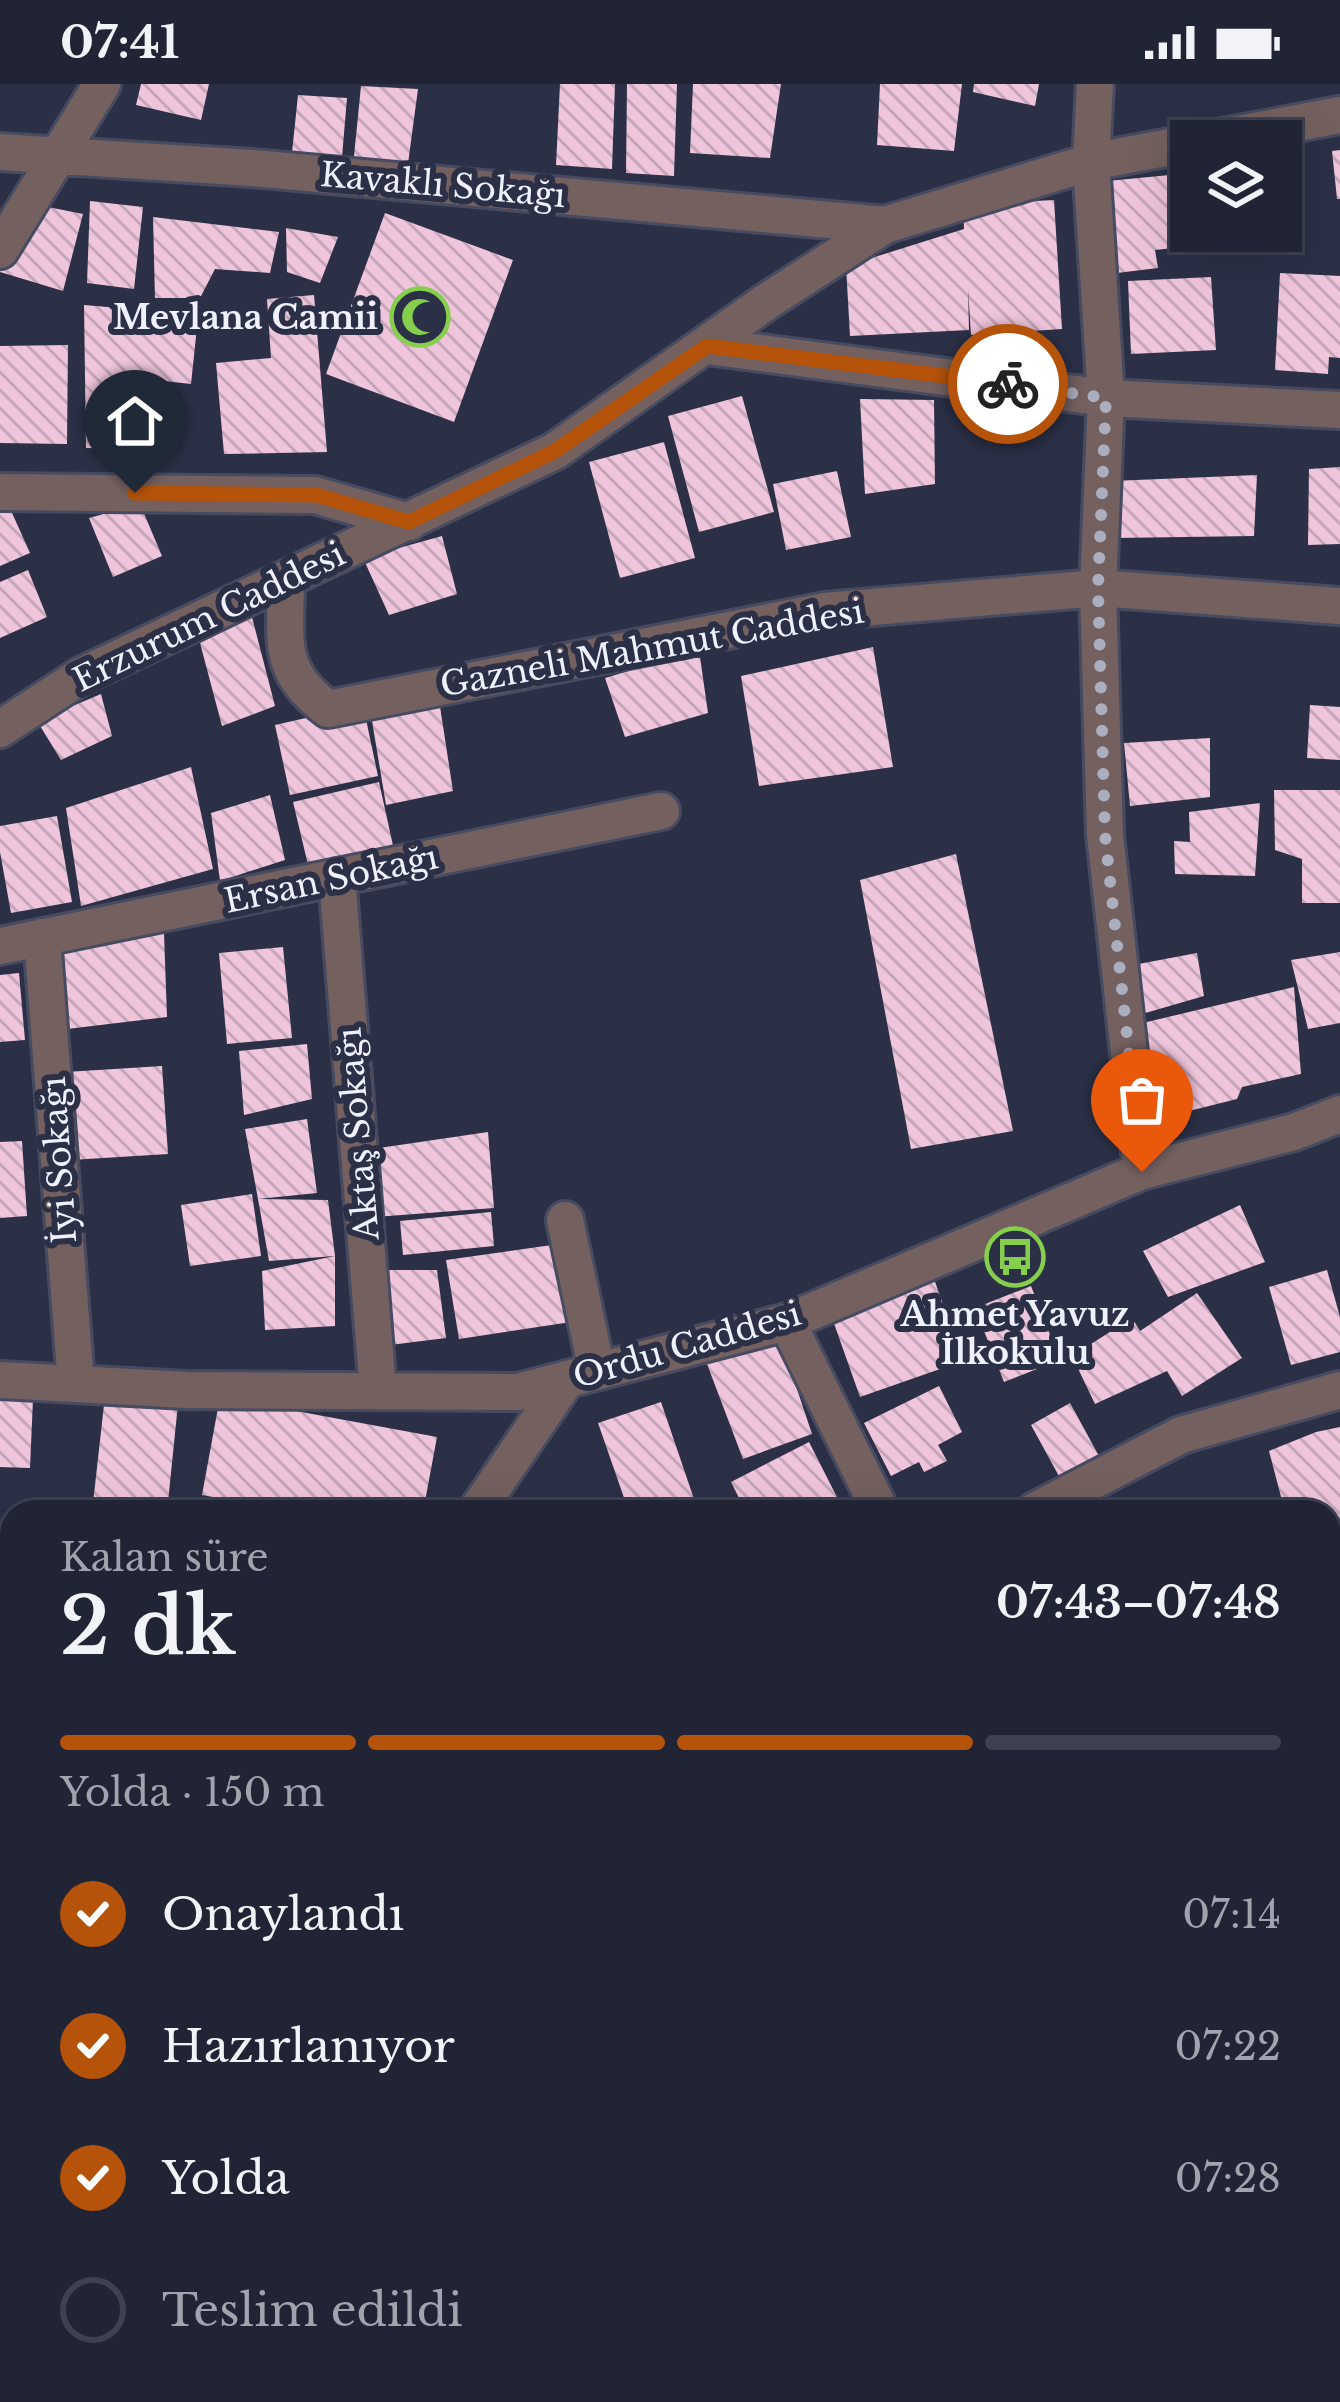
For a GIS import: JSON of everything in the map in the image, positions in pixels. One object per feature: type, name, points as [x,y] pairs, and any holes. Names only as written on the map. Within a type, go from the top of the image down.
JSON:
[{"type":"street","points":[[0,250],[102,84]]},
{"type":"street","points":[[1095,84],[1090,162],[1106,398],[1098,588],[1105,835],[1142,1172]]},
{"type":"street","points":[[1302,122],[1340,115]]},
{"type":"street","name":"Erzurum Caddesi","points":[[0,729],[81,676],[555,451],[766,302],[885,225],[1090,162],[1170,147]]},
{"type":"street","name":"Kavaklı Sokağı","points":[[0,152],[251,168],[885,225]]},
{"type":"street","points":[[707,346],[1106,398],[1340,410]]},
{"type":"street","points":[[0,491],[316,495],[409,522]]},
{"type":"street","name":"Gazneli Mahmut Caddesi","points":[[286,579],[286,655],[300,688],[328,709],[825,610],[1098,588],[1340,606]]},
{"type":"street","name":"Ersan Sokağı","points":[[0,946],[661,811]]},
{"type":"street","name":"Aktaş Sokağı","points":[[337,877],[378,1391]]},
{"type":"street","name":"İyi Sokağı","points":[[43,938],[76,1384]]},
{"type":"street","name":"Ordu Caddesi","points":[[0,1379],[186,1390],[518,1392],[787,1322],[1142,1172],[1294,1132],[1340,1114]]},
{"type":"street","points":[[485,1500],[582,1375],[565,1220]]},
{"type":"street","points":[[787,1322],[875,1500]]},
{"type":"street","points":[[1056,1500],[1180,1436],[1340,1390]]},
{"type":"building","points":[[141,84],[209,84],[201,120],[136,105]]},
{"type":"building","points":[[560,84],[615,84],[612,169],[556,165]]},
{"type":"building","points":[[627,84],[677,84],[674,176],[626,173]]},
{"type":"building","points":[[693,84],[781,84],[770,158],[690,153]]},
{"type":"building","points":[[880,84],[962,84],[954,151],[877,145]]},
{"type":"building","points":[[974,84],[1039,84],[1035,106],[973,92]]},
{"type":"building","points":[[361,86],[418,89],[407,171],[353,166]]},
{"type":"building","points":[[298,95],[347,98],[341,169],[291,162]]},
{"type":"building","points":[[1340,150],[1340,199],[1337,199],[1332,151]]},
{"type":"building","points":[[1170,175],[1170,248],[1155,250],[1158,268],[1117,273],[1107,181]]},
{"type":"building","points":[[1054,200],[1062,329],[971,335],[968,289],[969,330],[850,336],[846,266],[964,229],[963,205]]},
{"type":"building","points":[[90,201],[143,207],[134,289],[87,283]]},
{"type":"building","points":[[28,203],[83,214],[63,291],[0,272]]},
{"type":"building","name":"Mevlana Camii","points":[[385,213],[513,260],[454,422],[326,374]]},
{"type":"building","points":[[153,217],[279,232],[270,273],[215,269],[200,298],[155,298]]},
{"type":"building","points":[[286,228],[338,237],[320,283],[287,272]]},
{"type":"building","points":[[1280,273],[1340,276],[1340,358],[1329,357],[1328,374],[1275,370]]},
{"type":"building","points":[[1211,277],[1216,350],[1131,354],[1128,281]]},
{"type":"building","points":[[314,295],[327,452],[224,454],[216,363],[271,358],[267,299]]},
{"type":"building","points":[[84,305],[143,310],[146,325],[197,327],[191,384],[146,379],[142,449],[86,448]]},
{"type":"building","points":[[68,345],[67,444],[0,443],[0,346]]},
{"type":"building","points":[[742,396],[774,512],[699,532],[668,416]]},
{"type":"building","points":[[860,399],[934,400],[935,484],[865,494]]},
{"type":"building","points":[[664,442],[695,558],[620,578],[589,462]]},
{"type":"building","points":[[1340,467],[1340,544],[1308,545],[1309,469]]},
{"type":"building","points":[[837,471],[851,537],[786,550],[773,484]]},
{"type":"building","points":[[1257,475],[1254,536],[1115,538],[1112,481]]},
{"type":"building","points":[[4,495],[30,553],[0,566],[0,497]]},
{"type":"building","points":[[140,504],[162,556],[113,577],[89,518]]},
{"type":"building","points":[[442,536],[457,594],[389,615],[363,558]]},
{"type":"building","points":[[28,570],[47,617],[0,638],[0,582]]},
{"type":"building","points":[[252,617],[275,706],[222,726],[200,643]]},
{"type":"building","points":[[873,647],[893,767],[759,786],[741,676]]},
{"type":"building","points":[[699,650],[708,713],[625,737],[605,678]]},
{"type":"building","points":[[101,694],[112,736],[61,760],[37,721]]},
{"type":"building","points":[[439,700],[453,791],[386,805],[372,721]]},
{"type":"building","points":[[363,705],[378,776],[290,795],[275,725]]},
{"type":"building","points":[[1310,705],[1340,707],[1340,760],[1307,758]]},
{"type":"building","points":[[1210,738],[1210,797],[1130,806],[1124,743]]},
{"type":"building","points":[[191,767],[213,869],[81,906],[66,808]]},
{"type":"building","points":[[379,782],[394,850],[309,869],[293,802]]},
{"type":"building","points":[[1274,790],[1340,790],[1340,903],[1302,903],[1302,859],[1275,850]]},
{"type":"building","points":[[270,795],[285,860],[220,881],[211,813]]},
{"type":"building","points":[[1260,803],[1255,876],[1175,874],[1174,841],[1190,842],[1189,812]]},
{"type":"building","points":[[57,816],[72,902],[11,913],[0,826]]},
{"type":"building","points":[[956,854],[1013,1131],[911,1149],[860,880]]},
{"type":"building","points":[[164,933],[167,1017],[59,1030],[42,937]]},
{"type":"building","points":[[283,947],[292,1038],[227,1044],[219,953]]},
{"type":"building","points":[[1340,952],[1340,1023],[1308,1029],[1291,960]]},
{"type":"building","points":[[1197,953],[1204,996],[1135,1016],[1128,966]]},
{"type":"building","points":[[19,973],[25,1040],[0,1042],[0,975]]},
{"type":"building","points":[[1294,987],[1301,1074],[1242,1087],[1237,1099],[1149,1121],[1126,1027]]},
{"type":"building","points":[[307,1044],[312,1099],[244,1115],[239,1051]]},
{"type":"building","points":[[162,1066],[168,1154],[71,1160],[66,1072]]},
{"type":"building","points":[[307,1119],[317,1193],[258,1199],[245,1129]]},
{"type":"building","points":[[488,1132],[494,1208],[375,1217],[379,1148]]},
{"type":"building","points":[[22,1141],[27,1216],[0,1218],[0,1142]]},
{"type":"building","points":[[252,1194],[261,1256],[190,1266],[181,1205]]},
{"type":"building","points":[[258,1199],[328,1200],[335,1256],[269,1261]]},
{"type":"building","points":[[1240,1205],[1265,1262],[1168,1297],[1143,1251]]},
{"type":"building","points":[[491,1212],[494,1246],[403,1255],[400,1221]]},
{"type":"building","points":[[559,1244],[571,1322],[459,1339],[446,1260]]},
{"type":"building","points":[[335,1256],[335,1326],[265,1330],[262,1271]]},
{"type":"building","points":[[387,1270],[437,1270],[446,1338],[390,1345]]},
{"type":"building","points":[[1327,1270],[1340,1317],[1340,1352],[1291,1365],[1269,1287]]},
{"type":"building","points":[[934,1279],[963,1361],[860,1397],[831,1315]]},
{"type":"building","points":[[1031,1286],[1060,1360],[1004,1382],[975,1308]]},
{"type":"building","points":[[1197,1293],[1242,1358],[1182,1396],[1167,1371],[1095,1404],[1072,1356],[1132,1318],[1140,1331]]},
{"type":"building","points":[[782,1344],[812,1434],[743,1459],[707,1364]]},
{"type":"building","points":[[939,1386],[962,1432],[938,1445],[947,1461],[924,1472],[919,1462],[891,1476],[864,1423]]},
{"type":"building","points":[[105,1396],[178,1404],[168,1500],[93,1500]]},
{"type":"building","points":[[220,1397],[437,1437],[425,1500],[230,1500],[202,1495]]},
{"type":"building","points":[[0,1398],[33,1399],[30,1468],[0,1467]]},
{"type":"building","points":[[661,1402],[694,1499],[625,1500],[598,1423]]},
{"type":"building","points":[[1070,1403],[1099,1456],[1060,1478],[1031,1425]]},
{"type":"building","points":[[1340,1427],[1340,1500],[1282,1500],[1269,1451]]},
{"type":"building","points":[[809,1442],[838,1500],[740,1500],[731,1482]]},
{"type":"way so far","points":[[1008,384],[1106,398],[1098,588],[1105,835],[1142,1172]]},
{"type":"place","name":"Mevlana Camii","points":[[420,317]]},
{"type":"place","name":"Ahmet Yavuz İlkokulu","points":[[1015,1257]]},
{"type":"route","points":[[135,493],[316,495],[409,522],[555,451],[707,346],[1008,384]]}]
